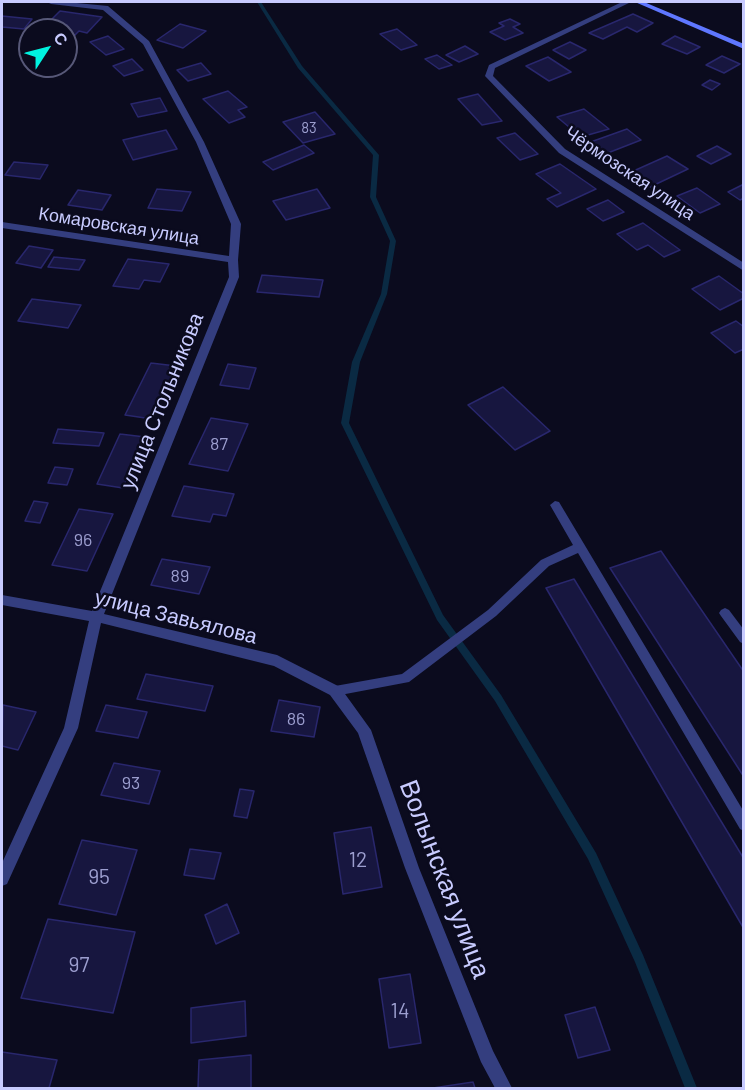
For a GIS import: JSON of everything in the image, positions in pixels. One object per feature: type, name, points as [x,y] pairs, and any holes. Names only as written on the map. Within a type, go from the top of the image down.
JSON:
[{"type":"street","name":"улица Стольникова","points":[[2,879],[71,728],[96,617],[234,277],[232,260],[236,224],[200,142],[146,43],[105,8],[51,2]]},
{"type":"street","name":"Чёрмозская улица","points":[[627,2],[492,67],[489,76],[562,151],[744,268]]},
{"type":"street","points":[[639,2],[744,47]]},
{"type":"street","name":"Комаровская улица","points":[[2,225],[232,260]]},
{"type":"street","name":"улица Завьялова","points":[[2,600],[96,617],[277,661],[335,690]]},
{"type":"street","name":"Волынская улица","points":[[335,690],[364,730],[412,868],[487,1056],[504,1089]]},
{"type":"lane","points":[[555,505],[744,825]]},
{"type":"lane","points":[[335,690],[405,678],[492,612],[545,563],[580,547]]},
{"type":"lane","points":[[725,613],[744,639]]},
{"type":"building","points":[[60,11],[102,17],[87,33],[78,32],[78,18],[53,18]]},
{"type":"building","points":[[633,14],[653,23],[637,32],[627,27],[603,39],[589,33]]},
{"type":"building","points":[[2,16],[22,18],[18,18],[18,28],[2,27]]},
{"type":"building","points":[[510,19],[520,24],[513,27],[523,33],[505,40],[490,32],[504,26],[499,23]]},
{"type":"building","points":[[180,24],[206,31],[183,48],[157,40]]},
{"type":"building","points":[[397,29],[417,45],[401,50],[380,34]]},
{"type":"building","points":[[108,36],[124,49],[106,55],[90,42]]},
{"type":"building","points":[[675,36],[700,47],[687,54],[662,44]]},
{"type":"building","points":[[570,42],[586,50],[569,59],[553,50]]},
{"type":"building","points":[[465,46],[478,54],[459,62],[446,55]]},
{"type":"building","points":[[437,55],[452,65],[439,69],[425,59]]},
{"type":"building","points":[[722,56],[740,64],[724,73],[706,65]]},
{"type":"building","points":[[548,57],[571,72],[549,81],[526,66]]},
{"type":"building","points":[[132,59],[143,70],[124,76],[113,66]]},
{"type":"building","points":[[201,63],[211,74],[188,81],[177,70]]},
{"type":"building","points":[[710,80],[720,84],[712,90],[702,85]]},
{"type":"building","points":[[228,91],[247,107],[238,110],[245,117],[229,123],[203,99]]},
{"type":"building","points":[[478,94],[502,121],[482,125],[458,99]]},
{"type":"building","points":[[160,98],[167,111],[138,117],[131,104]]},
{"type":"building","points":[[584,109],[609,129],[581,137],[557,117]]},
{"type":"building","points":[[315,112],[335,134],[303,143],[283,122]]},
{"type":"building","points":[[627,129],[641,140],[600,156],[585,144]]},
{"type":"building","points":[[166,130],[177,149],[133,160],[123,140]]},
{"type":"building","points":[[515,133],[538,154],[520,160],[497,138]]},
{"type":"building","points":[[304,145],[314,153],[273,170],[263,162]]},
{"type":"building","points":[[717,146],[731,154],[711,164],[697,156]]},
{"type":"building","points":[[667,156],[688,169],[650,187],[629,173]]},
{"type":"building","points":[[14,162],[48,165],[40,179],[5,175]]},
{"type":"building","points":[[560,164],[596,189],[557,207],[547,199],[561,193],[536,174]]},
{"type":"building","points":[[744,184],[744,198],[740,200],[728,192]]},
{"type":"building","points":[[697,188],[720,204],[700,213],[677,196]]},
{"type":"building","points":[[157,189],[191,192],[182,211],[148,208]]},
{"type":"building","points":[[317,189],[330,208],[286,220],[273,201]]},
{"type":"building","points":[[78,190],[111,195],[102,210],[68,205]]},
{"type":"building","points":[[608,200],[624,212],[603,221],[587,209]]},
{"type":"building","points":[[643,223],[680,250],[664,257],[648,245],[637,250],[617,234]]},
{"type":"building","points":[[29,246],[53,250],[41,268],[16,263]]},
{"type":"building","points":[[54,257],[85,260],[79,270],[48,267]]},
{"type":"building","points":[[128,259],[169,264],[160,282],[144,280],[139,289],[113,286]]},
{"type":"building","points":[[262,275],[323,280],[319,297],[257,292]]},
{"type":"building","points":[[719,276],[744,294],[744,298],[720,310],[692,289]]},
{"type":"building","points":[[32,299],[81,305],[68,328],[18,321]]},
{"type":"building","points":[[736,321],[744,327],[744,349],[735,353],[711,333]]},
{"type":"building","points":[[151,363],[176,366],[152,419],[125,415]]},
{"type":"building","points":[[228,364],[256,368],[249,389],[220,385]]},
{"type":"building","points":[[503,387],[550,431],[515,450],[468,405]]},
{"type":"building","points":[[211,418],[248,424],[228,471],[189,464]]},
{"type":"building","points":[[58,429],[104,433],[99,446],[53,443]]},
{"type":"building","points":[[120,434],[145,437],[123,488],[97,484]]},
{"type":"building","points":[[55,467],[73,469],[67,485],[48,483]]},
{"type":"building","points":[[184,486],[234,494],[226,516],[213,514],[210,522],[172,516]]},
{"type":"building","points":[[34,501],[48,503],[40,523],[25,521]]},
{"type":"building","points":[[79,509],[113,514],[87,571],[52,565]]},
{"type":"building","points":[[661,551],[744,672],[744,777],[610,568]]},
{"type":"building","points":[[162,559],[210,567],[199,594],[151,585]]},
{"type":"building","points":[[574,579],[744,859],[744,929],[546,588]]},
{"type":"building","points":[[146,674],[213,686],[205,711],[137,699]]},
{"type":"building","points":[[279,700],[320,707],[314,737],[271,731]]},
{"type":"building","points":[[3,705],[36,712],[18,750],[2,746]]},
{"type":"building","points":[[106,705],[147,712],[138,738],[96,731]]},
{"type":"building","points":[[114,763],[160,771],[149,804],[101,795]]},
{"type":"building","points":[[240,789],[254,791],[247,818],[234,816]]},
{"type":"building","points":[[371,827],[382,887],[343,894],[334,833]]},
{"type":"building","points":[[82,840],[137,850],[116,915],[59,904]]},
{"type":"building","points":[[190,849],[221,853],[214,879],[184,875]]},
{"type":"building","points":[[227,904],[239,933],[216,944],[205,915]]},
{"type":"building","points":[[48,919],[135,932],[113,1013],[21,998]]},
{"type":"building","points":[[410,974],[421,1043],[389,1048],[379,979]]},
{"type":"building","points":[[245,1001],[246,1036],[191,1043],[191,1008]]},
{"type":"building","points":[[595,1007],[610,1050],[578,1058],[565,1015]]},
{"type":"building","points":[[2,1052],[57,1060],[49,1088],[2,1088]]},
{"type":"building","points":[[251,1055],[251,1088],[198,1088],[199,1060]]},
{"type":"building","points":[[473,1082],[475,1088],[433,1088]]},
{"type":"waterway","points":[[259,2],[300,67],[376,155],[373,197],[393,241],[384,294],[356,362],[345,423],[440,617],[498,698],[592,856],[639,959],[691,1088]]}]
